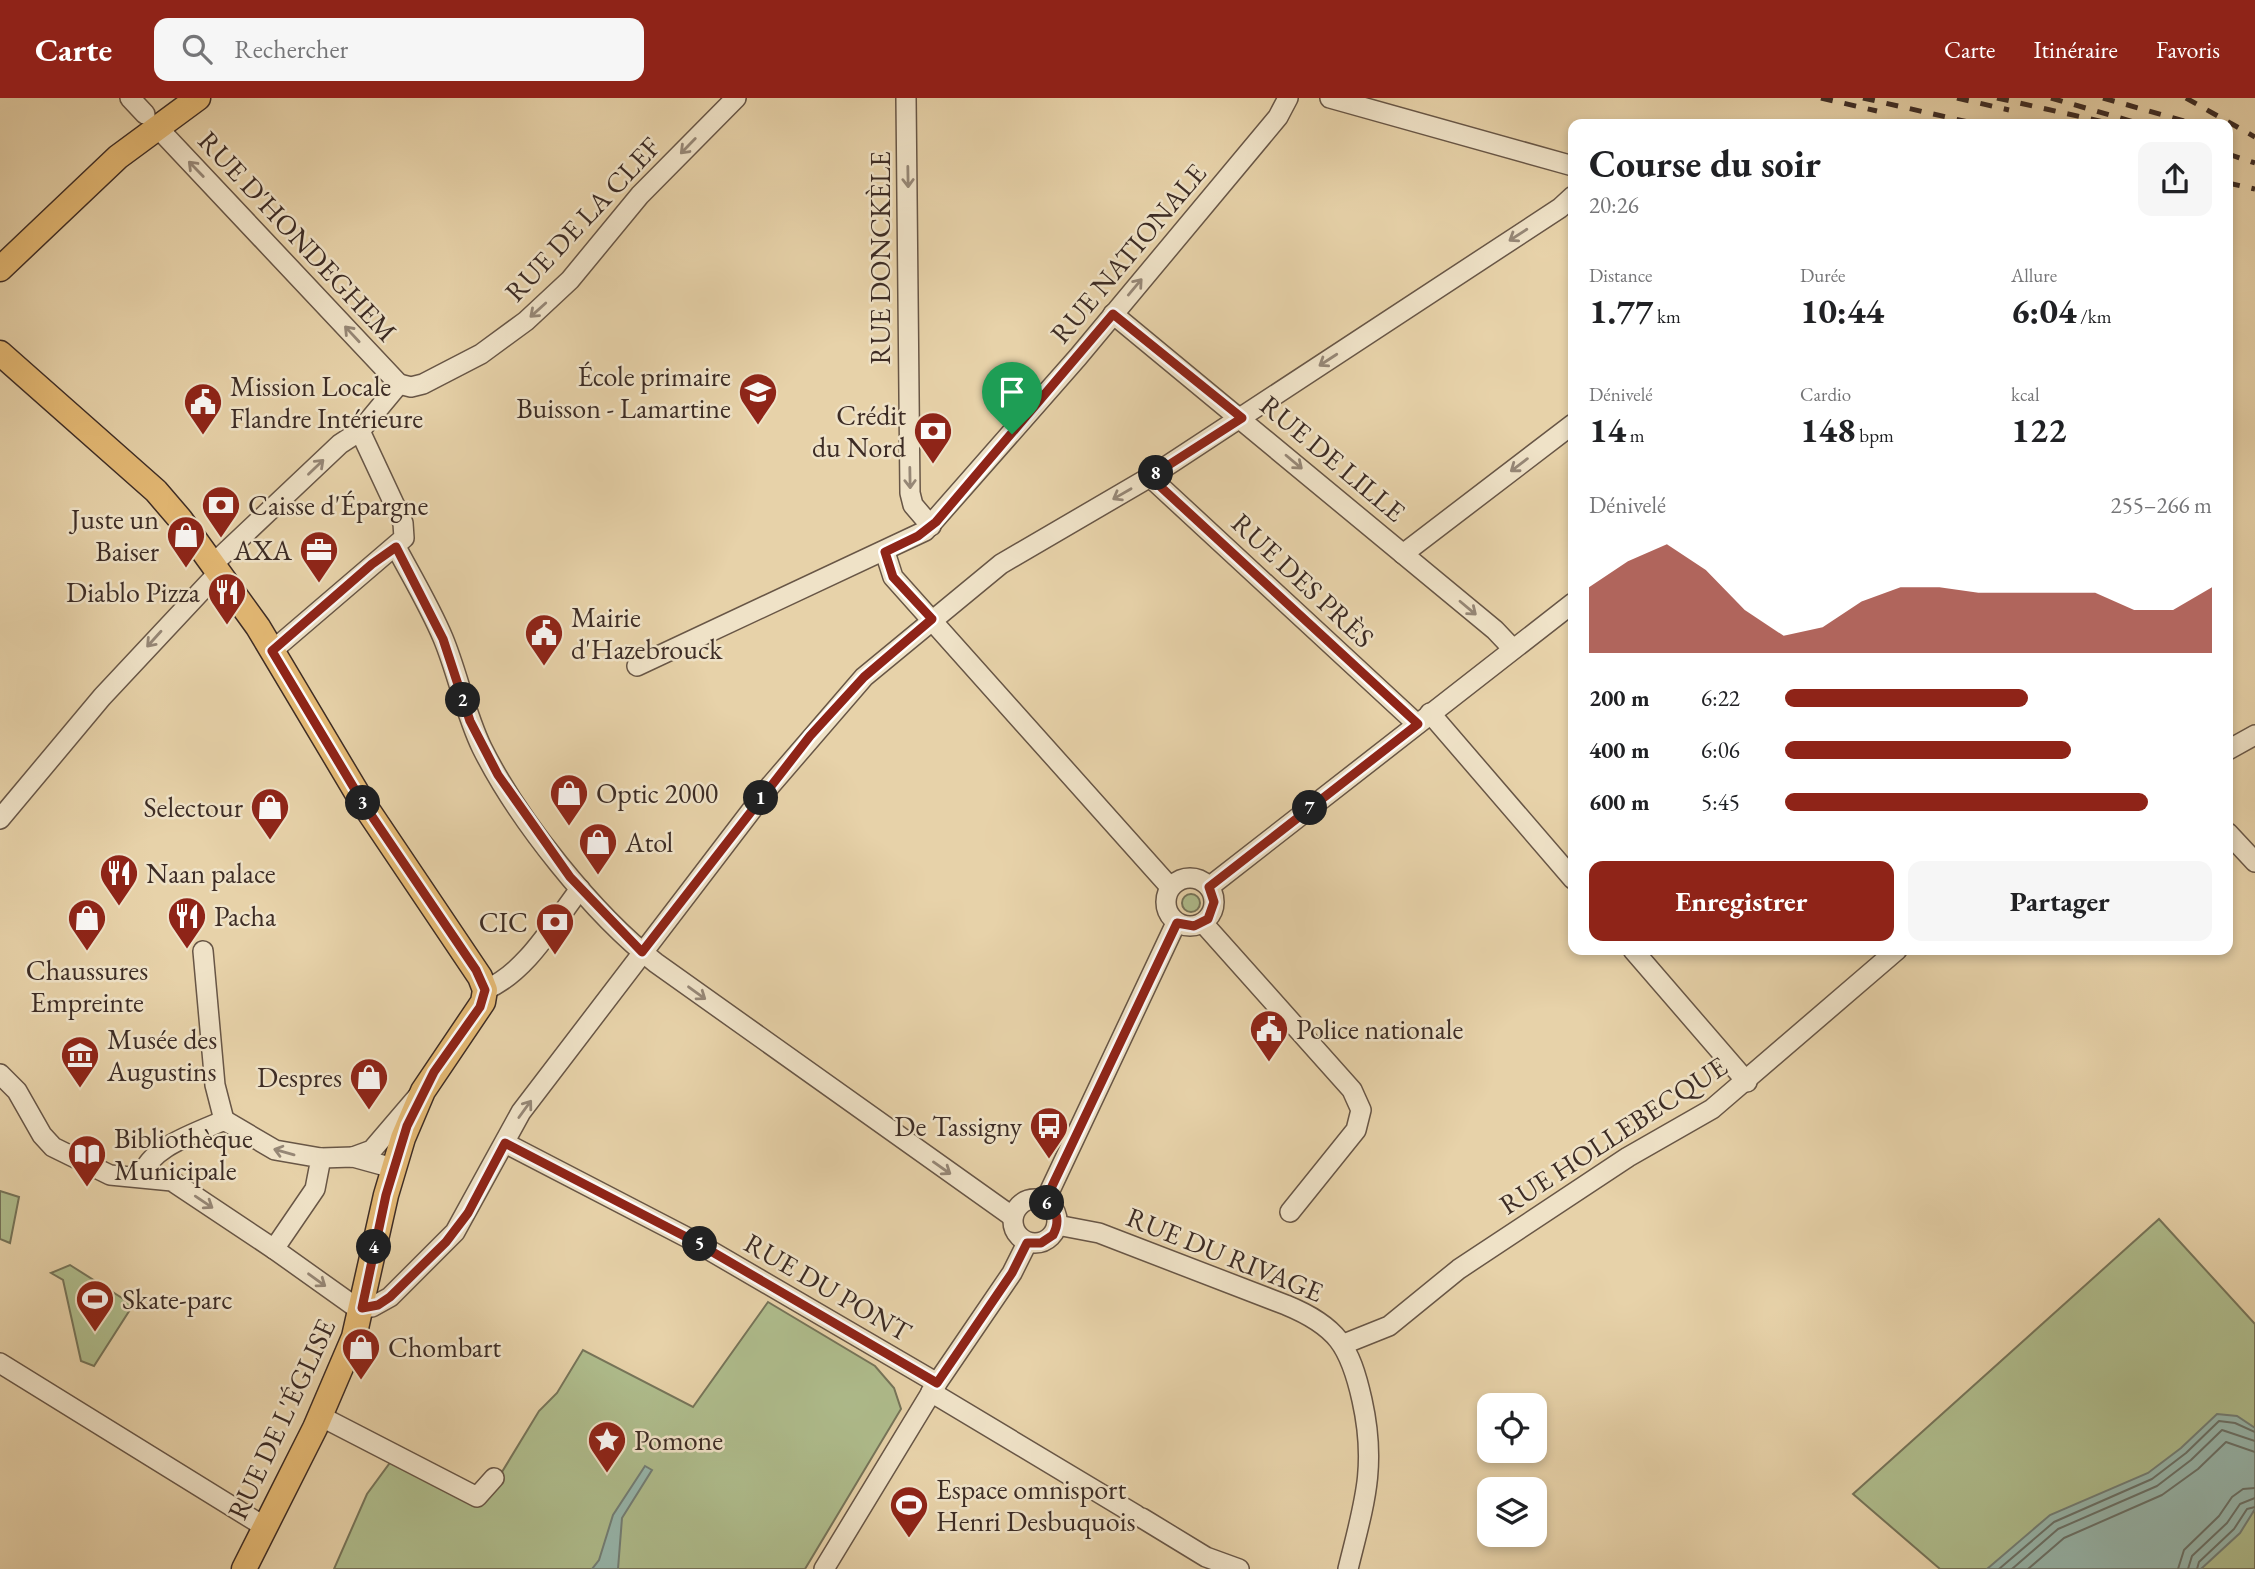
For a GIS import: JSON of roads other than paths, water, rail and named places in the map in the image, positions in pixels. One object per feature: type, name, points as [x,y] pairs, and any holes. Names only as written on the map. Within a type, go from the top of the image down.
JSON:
[{"type":"main road","points":[[0,252],[144,113],[168,98]]},
{"type":"main road","points":[[0,269],[96,177],[144,113],[198,98]]},
{"type":"main road","points":[[0,342],[7,358],[156,491],[216,568],[272,651],[363,803],[476,970],[485,990]]},
{"type":"main road","name":"RUE DE L'ÉGLISE","points":[[244,1569],[320,1416],[357,1328],[393,1168],[423,1091],[480,1007],[485,990]]},
{"type":"street","name":"RUE DE LA CLEF","points":[[399,384],[417,386],[434,378],[493,346],[526,321],[570,280],[640,195],[736,98]]},
{"type":"street","name":"RUE NATIONALE","points":[[638,666],[885,552],[931,526],[1278,117],[1288,98]]},
{"type":"street","points":[[1330,98],[1568,165]]},
{"type":"street","name":"RUE DONCKÈLE","points":[[906,103],[910,493],[916,509],[931,526]]},
{"type":"street","name":"RUE D'HONDEGHEM","points":[[144,113],[399,384]]},
{"type":"street","points":[[0,1074],[17,1091],[42,1135],[53,1147],[102,1172],[162,1178],[180,1185],[348,1303],[362,1308],[378,1305],[390,1297],[446,1242],[468,1213],[521,1112],[823,721],[864,677],[1001,564],[1150,477],[1242,418],[1560,208],[1568,200]]},
{"type":"street","name":"RUE DE LILLE","points":[[1113,314],[1242,418],[1495,630],[1513,649]]},
{"type":"street","points":[[0,819],[216,568],[340,444],[360,431],[399,384]]},
{"type":"street","points":[[1403,554],[1568,428]]},
{"type":"street","points":[[272,651],[404,538],[404,526],[360,431]]},
{"type":"street","name":"RUE DES PRÈS","points":[[1150,477],[1424,719],[1568,874]]},
{"type":"street","points":[[396,547],[443,639],[482,748],[516,803],[580,889],[642,952],[1013,1217]]},
{"type":"street","points":[[885,552],[893,577],[1170,887]]},
{"type":"street","points":[[1209,887],[1568,607]]},
{"type":"street","points":[[2233,747],[2255,735]]},
{"type":"street","points":[[2233,838],[2255,862]]},
{"type":"street","points":[[1190,878],[1199,879],[1209,887],[1214,905],[1203,923],[1188,926],[1177,923],[1165,905],[1170,887],[1180,879],[1190,878]]},
{"type":"street","points":[[485,990],[499,985],[517,969],[580,889]]},
{"type":"street","points":[[1045,1201],[1177,923]]},
{"type":"street","points":[[1203,923],[1338,1073],[1360,1103],[1362,1116],[1356,1130],[1290,1212]]},
{"type":"street","points":[[203,951],[215,1085],[224,1120],[275,1150],[321,1158],[353,1157],[393,1168]]},
{"type":"street","points":[[1637,955],[1747,1082]]},
{"type":"street","name":"RUE HOLLEBECQUE","points":[[1344,1344],[1389,1326],[1459,1269],[1628,1157],[1712,1109],[1747,1082],[1891,955]]},
{"type":"street","name":"RUE DE L'ÉGLISE","points":[[353,1157],[372,1150],[402,1111],[423,1091]]},
{"type":"street","points":[[142,1176],[147,1164],[159,1153],[224,1120]]},
{"type":"street","name":"RUE DU PONT","points":[[505,1143],[692,1240],[1206,1557],[1239,1569]]},
{"type":"street","points":[[274,1249],[315,1189],[321,1158]]},
{"type":"street","points":[[1027,1200],[1045,1201],[1055,1211],[1057,1225],[1053,1235],[1045,1242],[1027,1243],[1017,1234],[1013,1217],[1018,1207],[1027,1200]]},
{"type":"street","name":"RUE DU RIVAGE","points":[[1057,1225],[1099,1233],[1286,1305],[1330,1329],[1344,1344],[1357,1378],[1371,1455],[1368,1490],[1348,1569]]},
{"type":"street","points":[[824,1569],[934,1388],[1012,1273],[1027,1243]]},
{"type":"street","points":[[0,1363],[265,1527]]},
{"type":"street","points":[[320,1416],[477,1497],[494,1478]]},
{"type":"water","points":[[2217,1414],[2237,1416],[2255,1428],[2255,1509],[2240,1533],[2201,1569],[1987,1569],[2050,1515],[2148,1473],[2181,1448]]},
{"type":"water","points":[[645,1466],[652,1470],[622,1518],[618,1569],[592,1569],[599,1560],[613,1515]]},
{"type":"railway","points":[[1821,98],[1877,111]]},
{"type":"railway","points":[[1863,98],[1955,119]]},
{"type":"railway","points":[[1957,98],[2009,110]]},
{"type":"railway","points":[[1997,98],[2091,119]]},
{"type":"railway","points":[[2051,98],[2124,119]]},
{"type":"railway","points":[[2103,98],[2177,119]]},
{"type":"railway","points":[[2186,98],[2223,119]]},
{"type":"railway","points":[[2233,125],[2255,137]]},
{"type":"railway","points":[[2233,156],[2255,163]]},
{"type":"railway","points":[[2233,184],[2255,189]]},
{"type":"place","name":"École primaire Buisson - Lamartine","points":[[758,426]]},
{"type":"place","name":"Mission Locale Flandre Intérieure","points":[[203,436]]},
{"type":"place","name":"Crédit du Nord","points":[[933,465]]},
{"type":"place","name":"Caisse d'Épargne","points":[[221,539]]},
{"type":"place","name":"Juste un Baiser","points":[[186,569]]},
{"type":"place","name":"AXA","points":[[319,584]]},
{"type":"place","name":"Diablo Pizza","points":[[227,626]]},
{"type":"place","name":"Mairie d'Hazebrouck","points":[[544,667]]},
{"type":"place","name":"Optic 2000","points":[[569,827]]},
{"type":"place","name":"Selectour","points":[[270,841]]},
{"type":"place","name":"Atol","points":[[598,876]]},
{"type":"place","name":"Naan palace","points":[[119,907]]},
{"type":"place","name":"Pacha","points":[[187,950]]},
{"type":"place","name":"Chaussures Empreinte","points":[[87,952]]},
{"type":"place","name":"CIC","points":[[555,956]]},
{"type":"place","name":"Police nationale","points":[[1269,1063]]},
{"type":"place","name":"Musée des Augustins","points":[[80,1089]]},
{"type":"place","name":"Despres","points":[[369,1111]]},
{"type":"place","name":"De Tassigny","points":[[1049,1160]]},
{"type":"place","name":"Bibliothèque Municipale","points":[[87,1188]]},
{"type":"place","name":"Skate-parc","points":[[95,1333]]},
{"type":"place","name":"Chombart","points":[[361,1381]]},
{"type":"place","name":"Pomone","points":[[607,1474]]},
{"type":"place","name":"Espace omnisport Henri Desbuquois","points":[[909,1539]]}]
